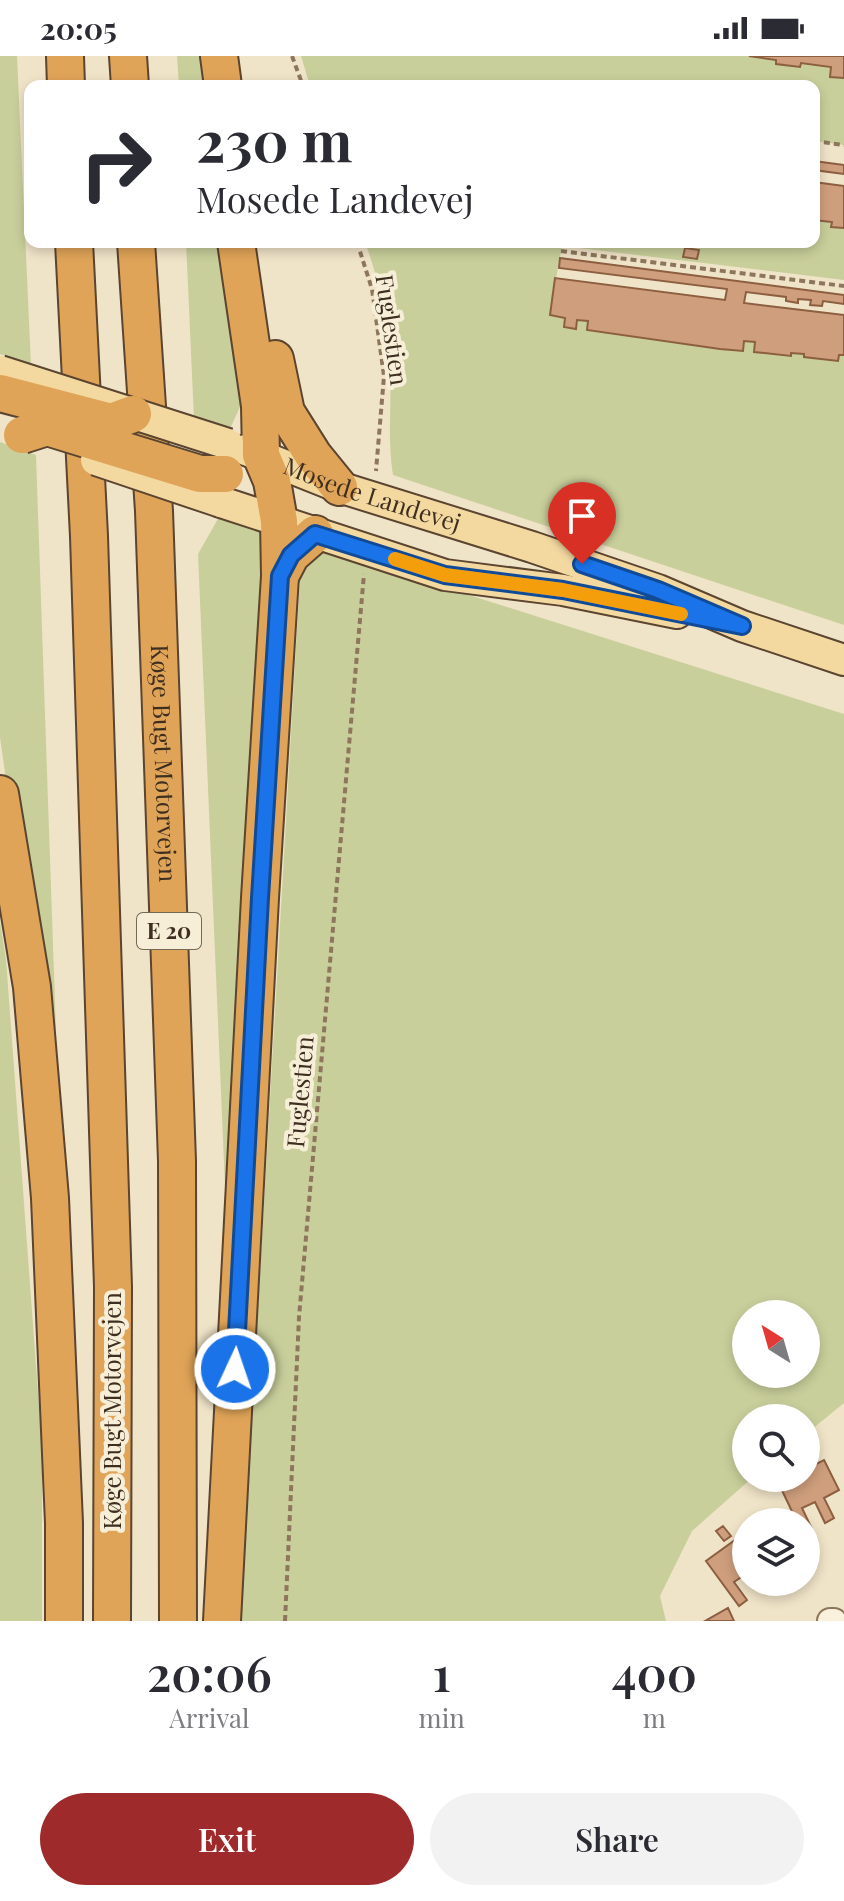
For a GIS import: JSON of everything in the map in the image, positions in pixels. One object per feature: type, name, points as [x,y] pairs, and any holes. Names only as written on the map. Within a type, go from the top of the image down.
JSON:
[{"type":"highway","points":[[65,56],[66,80]]},
{"type":"highway","points":[[128,56],[130,80]]},
{"type":"highway","points":[[219,56],[222,80]]},
{"type":"highway","name":"Køge Bugt Motorvejen","points":[[74,248],[89,536],[113,1287],[112,1621]]},
{"type":"highway","name":"Køge Bugt Motorvejen","points":[[136,248],[154,511],[177,1161],[178,1621]]},
{"type":"highway","points":[[234,469],[260,406],[237,248]]},
{"type":"highway","points":[[256,248],[286,412],[313,455],[339,487]]},
{"type":"highway","points":[[0,393],[111,422],[133,414]]},
{"type":"highway","points":[[11,431],[47,427],[200,474],[234,469],[272,481],[279,521],[280,576],[222,1621]]},
{"type":"highway","points":[[280,576],[291,555],[315,534]]},
{"type":"highway","points":[[0,794],[32,987],[50,1198],[64,1523],[64,1621]]},
{"type":"main road","name":"Mosede Landevej","points":[[0,371],[133,414],[234,469],[339,487],[658,590],[742,626],[844,660]]},
{"type":"main road","name":"Mosede Landevej","points":[[234,469],[279,521],[445,575],[563,590],[742,626]]},
{"type":"path","points":[[292,56],[301,80]]},
{"type":"path","points":[[820,142],[844,145]]},
{"type":"path","name":"Fuglestien","points":[[359,248],[372,289],[384,376],[376,471]]},
{"type":"path","points":[[561,251],[844,286]]},
{"type":"path","name":"Fuglestien","points":[[285,1621],[299,1317],[364,568]]},
{"type":"green space","points":[[0,56],[17,56],[31,365],[0,354]]},
{"type":"green space","points":[[177,56],[200,56],[203,80],[179,80]]},
{"type":"green space","points":[[301,56],[763,56],[844,67],[844,145],[820,142],[820,80],[308,80]]},
{"type":"green space","points":[[820,218],[844,221],[844,280],[579,248],[820,248]]},
{"type":"green space","points":[[186,248],[225,248],[244,398],[229,431],[194,419]]},
{"type":"green space","points":[[367,248],[562,248],[550,312],[844,350],[844,625],[393,475],[390,364],[379,287]]},
{"type":"green space","points":[[0,442],[36,455],[61,1175],[0,737]]},
{"type":"green space","points":[[219,517],[267,534],[228,1257],[198,554]]},
{"type":"green space","points":[[302,542],[844,714],[844,1403],[820,1423],[820,1404],[732,1404],[732,1492],[736,1492],[692,1531],[660,1596],[666,1621],[240,1621]]},
{"type":"green space","points":[[0,922],[6,959],[42,1447],[42,1621],[0,1621]]},
{"type":"building","points":[[749,56],[844,56],[844,78],[830,77],[831,67],[776,64],[776,60]]},
{"type":"building","points":[[820,162],[844,165],[844,174],[820,171]]},
{"type":"building","points":[[820,183],[844,186],[844,228],[831,227],[832,222],[820,221]]},
{"type":"building","points":[[685,248],[699,250],[697,259],[683,257]]},
{"type":"building","points":[[560,258],[844,295],[844,304],[823,301],[822,306],[810,305],[811,300],[798,299],[798,303],[786,301],[786,297],[746,292],[744,303],[844,315],[844,355],[839,355],[838,361],[804,357],[804,354],[791,353],[791,356],[754,352],[755,342],[744,341],[743,351],[720,349],[587,330],[588,321],[577,320],[576,329],[564,327],[565,318],[550,315],[555,278],[725,300],[727,289],[559,268]]},
{"type":"building","points":[[824,1460],[839,1490],[824,1498],[834,1518],[825,1523],[815,1502],[802,1508],[790,1508],[783,1492],[820,1492],[820,1462]]},
{"type":"building","points":[[723,1526],[731,1536],[724,1541],[716,1531]]},
{"type":"building","points":[[732,1542],[732,1596],[744,1596],[747,1600],[739,1606],[706,1561]]},
{"type":"building","points":[[728,1608],[734,1621],[705,1621]]},
{"type":"slow traffic","points":[[395,559],[445,575],[563,590],[681,614]]},
{"type":"route","points":[[235,1369],[280,576],[291,555],[315,534],[445,575],[563,590],[742,626],[658,590],[582,564]]}]
